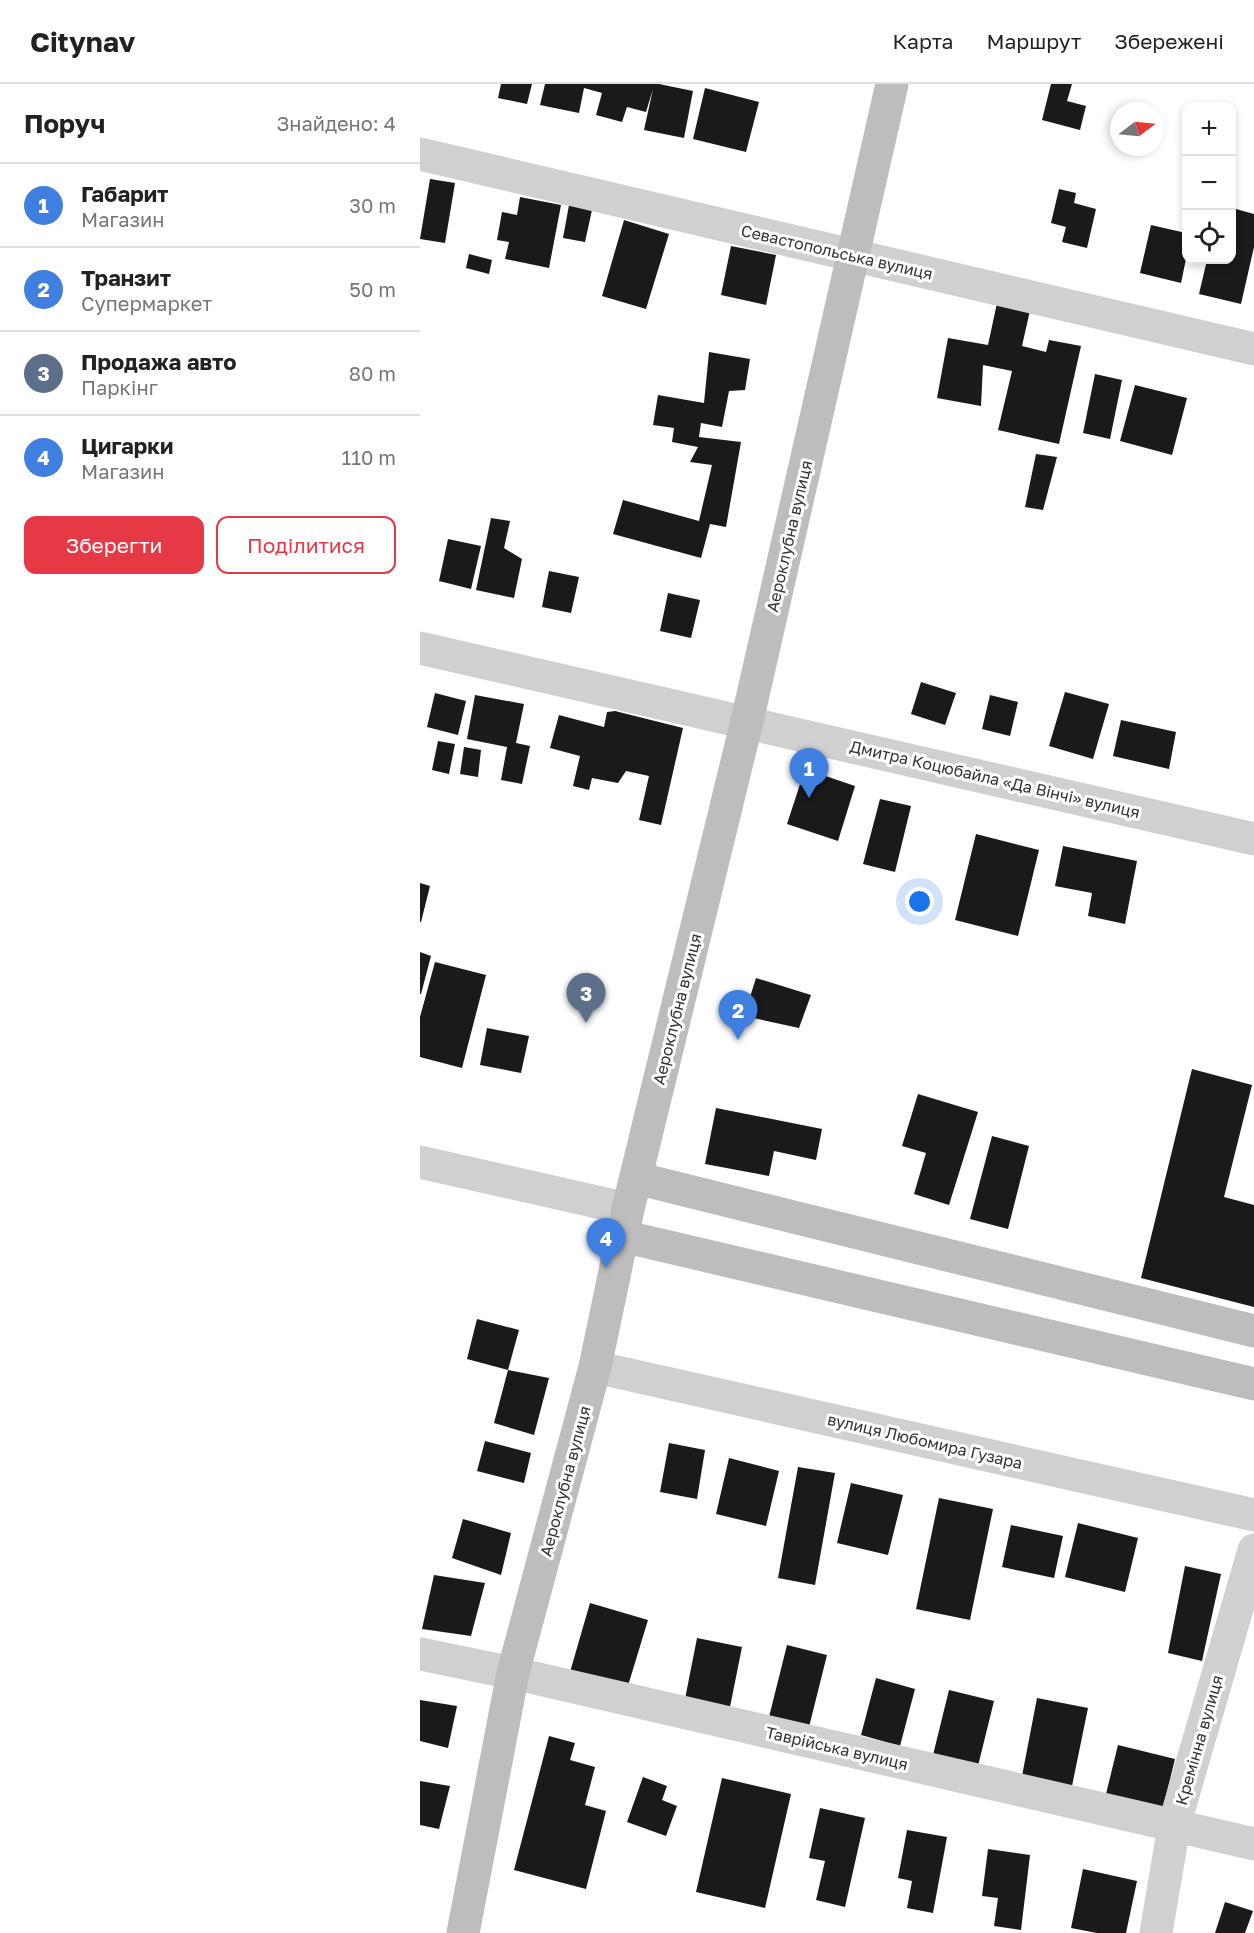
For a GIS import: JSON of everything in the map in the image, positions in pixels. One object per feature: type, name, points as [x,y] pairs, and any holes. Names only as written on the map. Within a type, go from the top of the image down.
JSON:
[{"type":"street","name":"Аероклубна вулиця","points":[[463,1933],[513,1672],[596,1367],[625,1223],[747,721],[892,84]]},
{"type":"street","name":"Севастопольська вулиця","points":[[420,154],[1254,349]]},
{"type":"street","name":"Дмитра Коцюбайла «Да Вінчі» вулиця","points":[[420,648],[747,721],[1254,839]]},
{"type":"street","points":[[420,1162],[625,1223],[1254,1384]]},
{"type":"street","points":[[636,1178],[1254,1331]]},
{"type":"street","name":"вулиця Любомира Гузара","points":[[596,1367],[1254,1515]]},
{"type":"street","name":"Кремінна вулиця","points":[[1156,1933],[1174,1826],[1254,1550]]},
{"type":"street","name":"Таврійська вулиця","points":[[420,1654],[513,1672],[1254,1844]]},
{"type":"building","points":[[501,84],[532,84],[527,104],[498,98]]},
{"type":"building","points":[[545,84],[659,84],[693,91],[684,138],[644,130],[653,89],[646,112],[627,107],[622,122],[596,115],[602,93],[584,88],[579,113],[540,105]]},
{"type":"building","points":[[1051,84],[1072,84],[1067,101],[1086,106],[1080,130],[1042,120]]},
{"type":"building","points":[[705,88],[759,102],[746,152],[693,139]]},
{"type":"building","points":[[430,179],[455,183],[445,243],[420,239]]},
{"type":"building","points":[[1059,189],[1076,193],[1074,203],[1096,209],[1087,248],[1062,242],[1066,227],[1051,223]]},
{"type":"building","points":[[520,197],[561,205],[549,268],[505,259],[509,242],[497,240],[502,212],[517,215]]},
{"type":"building","points":[[569,205],[592,210],[585,242],[563,238]]},
{"type":"building","points":[[1236,209],[1254,214],[1254,247],[1241,304],[1199,294],[1206,264],[1236,264]]},
{"type":"building","points":[[624,220],[669,234],[646,309],[602,296]]},
{"type":"building","points":[[1151,225],[1182,232],[1182,264],[1185,264],[1181,283],[1140,273]]},
{"type":"building","points":[[731,246],[776,255],[766,305],[721,295]]},
{"type":"building","points":[[469,254],[492,260],[489,274],[466,268]]},
{"type":"building","points":[[1000,289],[1033,297],[1022,346],[1046,352],[1049,340],[1081,346],[1059,444],[998,430],[1012,371],[983,365],[981,406],[937,398],[948,338],[988,345]]},
{"type":"building","points":[[709,352],[750,359],[745,390],[729,391],[722,427],[701,423],[699,437],[741,442],[726,527],[710,524],[701,558],[613,534],[623,500],[699,521],[712,465],[690,462],[698,447],[672,442],[674,428],[653,425],[658,395],[704,403]]},
{"type":"building","points":[[1095,374],[1122,380],[1110,439],[1083,433]]},
{"type":"building","points":[[1135,385],[1187,398],[1172,455],[1120,441]]},
{"type":"building","points":[[1036,454],[1057,457],[1043,510],[1025,507]]},
{"type":"building","points":[[491,518],[510,521],[504,548],[522,559],[514,598],[476,590]]},
{"type":"building","points":[[448,539],[481,546],[471,589],[439,581]]},
{"type":"building","points":[[549,571],[579,577],[571,613],[542,607]]},
{"type":"building","points":[[668,593],[700,600],[691,638],[660,631]]},
{"type":"building","points":[[921,682],[956,693],[945,725],[911,714]]},
{"type":"building","points":[[1065,692],[1109,704],[1093,759],[1049,746]]},
{"type":"building","points":[[435,693],[466,701],[458,735],[427,727]]},
{"type":"building","points":[[475,695],[524,704],[516,743],[530,746],[522,784],[501,780],[507,747],[467,739]]},
{"type":"building","points":[[990,695],[1018,702],[1010,736],[982,729]]},
{"type":"building","points":[[615,711],[683,728],[661,825],[639,820],[649,776],[626,771],[618,783],[592,778],[589,790],[573,786],[580,756],[550,748],[559,715],[604,727],[607,712]]},
{"type":"building","points":[[1121,720],[1176,732],[1169,769],[1113,756]]},
{"type":"building","points":[[438,741],[455,744],[449,774],[432,770]]},
{"type":"building","points":[[464,747],[481,750],[478,777],[460,774]]},
{"type":"building","points":[[805,769],[855,786],[838,841],[787,824]]},
{"type":"building","points":[[880,799],[911,806],[895,872],[863,864]]},
{"type":"building","points":[[976,834],[1039,850],[1018,936],[955,920]]},
{"type":"building","points":[[1063,846],[1137,861],[1125,924],[1088,916],[1092,893],[1055,886]]},
{"type":"building","points":[[420,883],[430,886],[421,922],[420,922]]},
{"type":"building","points":[[420,952],[431,956],[421,994],[420,994]]},
{"type":"building","points":[[435,962],[486,975],[462,1068],[420,1057],[420,1017]]},
{"type":"building","points":[[756,978],[811,995],[799,1028],[744,1016]]},
{"type":"building","points":[[487,1028],[529,1036],[521,1073],[480,1065]]},
{"type":"building","points":[[1192,1069],[1252,1085],[1224,1197],[1254,1205],[1254,1307],[1141,1278]]},
{"type":"building","points":[[918,1094],[978,1112],[949,1205],[914,1194],[926,1153],[902,1146]]},
{"type":"building","points":[[716,1108],[822,1129],[816,1160],[774,1151],[769,1176],[705,1164]]},
{"type":"building","points":[[992,1136],[1029,1146],[1008,1229],[970,1219]]},
{"type":"building","points":[[477,1319],[519,1330],[508,1370],[467,1359]]},
{"type":"building","points":[[508,1370],[549,1378],[534,1435],[494,1423]]},
{"type":"building","points":[[485,1441],[531,1453],[524,1483],[477,1471]]},
{"type":"building","points":[[669,1443],[705,1450],[697,1499],[660,1492]]},
{"type":"building","points":[[729,1458],[779,1471],[766,1526],[716,1514]]},
{"type":"building","points":[[798,1467],[835,1473],[815,1585],[778,1578]]},
{"type":"building","points":[[851,1483],[903,1495],[888,1555],[837,1543]]},
{"type":"building","points":[[939,1498],[993,1509],[970,1620],[916,1609]]},
{"type":"building","points":[[463,1519],[511,1533],[501,1575],[452,1558]]},
{"type":"building","points":[[1078,1523],[1138,1538],[1125,1592],[1065,1577]]},
{"type":"building","points":[[1011,1525],[1063,1536],[1054,1578],[1002,1567]]},
{"type":"building","points":[[1185,1566],[1221,1574],[1202,1661],[1168,1653]]},
{"type":"building","points":[[434,1575],[485,1583],[471,1636],[422,1629]]},
{"type":"building","points":[[590,1603],[648,1620],[627,1689],[570,1672]]},
{"type":"building","points":[[697,1638],[742,1647],[730,1707],[685,1699]]},
{"type":"building","points":[[787,1645],[827,1655],[809,1727],[769,1717]]},
{"type":"building","points":[[876,1678],[915,1689],[900,1746],[861,1735]]},
{"type":"building","points":[[949,1690],[994,1701],[978,1766],[933,1755]]},
{"type":"building","points":[[1037,1698],[1088,1708],[1072,1786],[1022,1776]]},
{"type":"building","points":[[420,1700],[457,1706],[448,1748],[420,1741]]},
{"type":"building","points":[[549,1736],[575,1743],[570,1760],[595,1767],[585,1805],[606,1811],[586,1889],[514,1870]]},
{"type":"building","points":[[1118,1745],[1175,1759],[1162,1812],[1105,1798]]},
{"type":"building","points":[[643,1777],[667,1786],[662,1800],[677,1806],[666,1836],[627,1822]]},
{"type":"building","points":[[722,1778],[791,1794],[765,1908],[696,1892]]},
{"type":"building","points":[[420,1781],[450,1786],[439,1829],[420,1825]]},
{"type":"building","points":[[820,1808],[865,1818],[845,1907],[816,1900],[825,1861],[809,1858]]},
{"type":"building","points":[[907,1830],[947,1837],[933,1913],[907,1908],[912,1881],[898,1878]]},
{"type":"building","points":[[988,1849],[1030,1855],[1021,1930],[994,1926],[998,1898],[982,1896]]},
{"type":"building","points":[[1083,1869],[1137,1881],[1126,1933],[1097,1933],[1071,1928]]},
{"type":"building","points":[[1225,1902],[1253,1911],[1245,1933],[1215,1933]]},
{"type":"place","name":"Габарит","points":[[809,798]]},
{"type":"place","name":"Продажа авто","points":[[586,1023]]},
{"type":"place","name":"Транзит","points":[[738,1040]]},
{"type":"place","name":"Цигарки","points":[[606,1268]]}]
